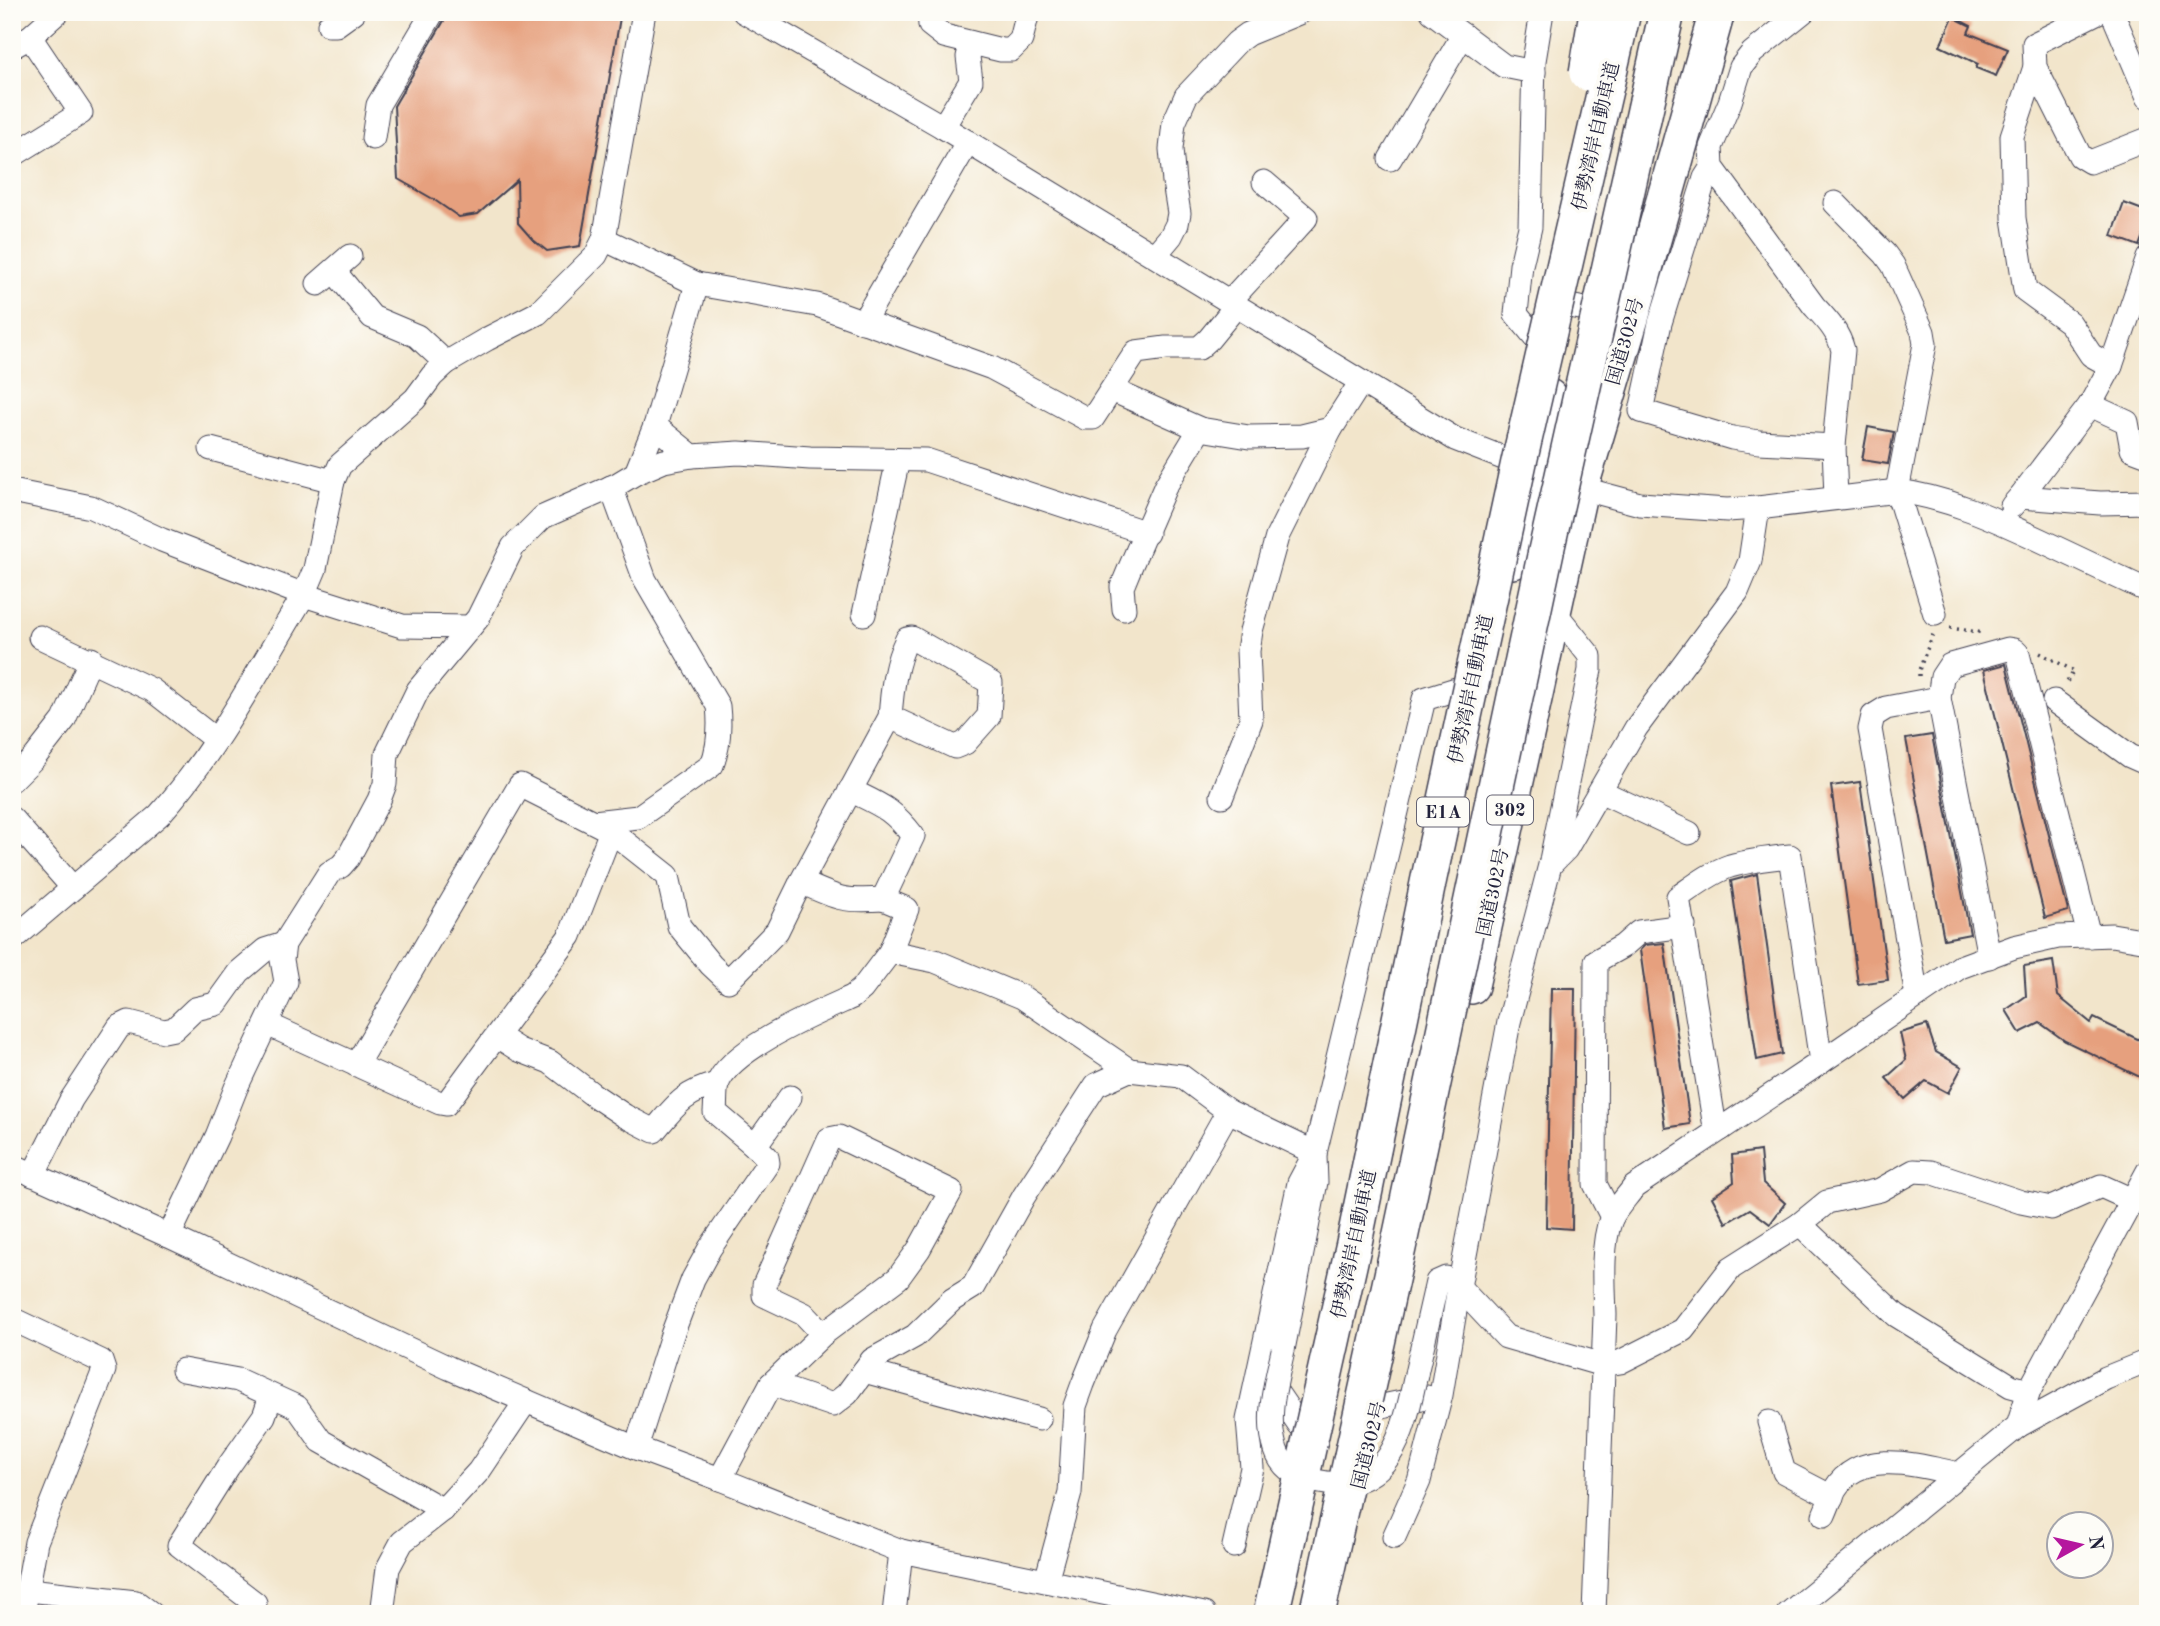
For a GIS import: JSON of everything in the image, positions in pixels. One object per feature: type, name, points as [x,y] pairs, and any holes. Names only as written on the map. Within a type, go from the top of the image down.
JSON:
[{"type":"highway","points":[[1528,467],[1597,12]]},
{"type":"highway","points":[[1266,1614],[1299,1425],[1359,1190],[1482,681],[1528,467],[1555,360],[1592,176],[1610,12]]},
{"type":"highway","name":"伊勢湾岸自動車道","points":[[1271,1614],[1351,1256],[1429,878],[1528,467],[1623,12]]},
{"type":"highway","name":"E1A","points":[[1317,1614],[1398,1248],[1546,551],[1667,12]]},
{"type":"highway","points":[[1546,551],[1633,216],[1691,12]]},
{"type":"highway","name":"国道302号","points":[[1326,1614],[1377,1407],[1580,489],[1645,320],[1717,12]]},
{"type":"street","points":[[12,156],[81,113],[21,42],[58,12]]},
{"type":"street","points":[[329,25],[335,25],[354,12]]},
{"type":"street","points":[[373,138],[378,105],[433,12]]},
{"type":"street","points":[[12,940],[159,815],[178,794],[216,740],[304,595],[315,569],[333,481],[340,465],[415,399],[432,376],[446,363],[538,313],[596,256],[604,239],[644,12]]},
{"type":"street","points":[[744,12],[968,142],[1455,439],[1580,489],[1640,504],[1719,509],[1758,508],[1897,491],[1925,496],[1998,521],[2148,591]]},
{"type":"street","points":[[929,12],[930,25],[944,36],[1001,50],[1011,50],[1021,40],[1028,12]]},
{"type":"street","points":[[1154,255],[1171,236],[1177,224],[1171,149],[1174,123],[1186,96],[1237,42],[1248,34],[1301,12]]},
{"type":"street","points":[[1432,12],[1504,66],[1534,72]]},
{"type":"street","points":[[1542,12],[1534,72],[1530,227],[1521,265],[1516,314],[1555,360]]},
{"type":"street","points":[[1803,12],[1752,53],[1741,67],[1711,147],[1712,167],[1645,320],[1642,411],[1732,438],[1834,446]]},
{"type":"street","points":[[2098,12],[2034,44],[2035,67],[2012,136],[2014,218],[2025,289],[2070,323],[2091,355],[2111,366]]},
{"type":"street","points":[[2112,12],[2148,97]]},
{"type":"street","points":[[1390,159],[1462,35]]},
{"type":"street","points":[[943,127],[971,81],[968,57],[972,43]]},
{"type":"street","points":[[2035,67],[2080,156],[2090,162],[2148,139]]},
{"type":"street","points":[[863,322],[968,142]]},
{"type":"street","points":[[1712,167],[1839,338],[1843,350],[1834,446],[1836,498]]},
{"type":"street","points":[[604,239],[697,284],[817,305],[992,368],[1085,418],[1093,418],[1136,352],[1199,348],[1209,340],[1232,304],[1306,218],[1264,182]]},
{"type":"street","points":[[1835,203],[1893,265],[1923,332],[1925,344],[1897,491],[1935,614]]},
{"type":"street","points":[[1998,521],[2021,497],[2090,405],[2111,366],[2148,258]]},
{"type":"street","points":[[334,270],[372,317],[417,336],[446,363]]},
{"type":"street","points":[[636,473],[655,426],[697,284]]},
{"type":"street","points":[[1564,305],[1645,320]]},
{"type":"street","points":[[1222,796],[1251,720],[1248,651],[1277,537],[1331,429],[1361,382]]},
{"type":"street","points":[[1112,390],[1200,429],[1249,438],[1302,436],[1331,429]]},
{"type":"street","points":[[2090,405],[2127,422],[2132,449],[2148,454]]},
{"type":"street","points":[[655,426],[692,456]]},
{"type":"street","points":[[1124,609],[1122,587],[1166,487],[1200,429]]},
{"type":"street","points":[[211,449],[333,481]]},
{"type":"street","points":[[169,1236],[286,982],[282,960],[284,944],[329,873],[348,858],[379,800],[385,784],[387,754],[418,690],[478,618],[513,547],[542,517],[664,461],[739,453],[810,458],[926,460],[1147,533]]},
{"type":"street","points":[[864,614],[898,460]]},
{"type":"street","points":[[602,827],[638,817],[712,765],[716,755],[719,720],[718,706],[645,580],[611,487]]},
{"type":"street","points":[[12,491],[91,507],[162,540],[304,595],[402,626],[469,627]]},
{"type":"street","points":[[2021,497],[2099,503],[2148,502]]},
{"type":"street","points":[[1550,865],[1566,849],[1636,728],[1737,592],[1749,561],[1758,508]]},
{"type":"street","points":[[1394,1536],[1419,1481],[1441,1395],[1509,1022],[1550,865],[1590,670],[1590,656],[1553,610]]},
{"type":"street","points":[[40,637],[152,690],[216,740]]},
{"type":"street","points":[[356,1065],[520,785],[602,827],[668,876],[679,926],[728,981],[777,931],[890,717],[892,687],[901,650],[907,639],[912,638],[991,683],[989,716],[965,743],[955,747],[890,717]]},
{"type":"street","points":[[1989,957],[1939,698],[1942,677],[1950,664],[2008,649],[2018,654],[2089,936]]},
{"type":"street","points":[[12,780],[65,720],[91,659]]},
{"type":"street","points":[[1234,1546],[1252,1468],[1248,1420],[1299,1184],[1315,1153],[1424,699],[1482,681]]},
{"type":"street","points":[[1917,996],[1870,729],[1873,716],[1886,708],[1939,698]]},
{"type":"street","points":[[2054,701],[2130,756],[2148,764]]},
{"type":"street","points":[[850,790],[898,816],[913,835],[883,899]]},
{"type":"street","points":[[1600,791],[1689,833]]},
{"type":"street","points":[[12,818],[73,888]]},
{"type":"street","points":[[267,1024],[446,1104],[570,936],[602,827]]},
{"type":"street","points":[[1721,1129],[1714,1121],[1678,897],[1692,887],[1728,867],[1790,856],[1821,1062]]},
{"type":"street","points":[[636,1448],[693,1279],[710,1248],[768,1163],[767,1157],[715,1112],[718,1084],[730,1066],[768,1038],[852,997],[862,989],[890,952],[907,909],[883,899],[853,901],[838,898],[801,882]]},
{"type":"street","points":[[1612,1217],[1595,1184],[1596,961],[1623,946],[1639,932],[1684,926]]},
{"type":"street","points":[[1594,1614],[1605,1315],[1604,1272],[1612,1217],[1634,1187],[1960,967],[2014,947],[2058,937],[2112,935],[2148,941]]},
{"type":"street","points":[[284,944],[265,950],[239,972],[216,1004],[195,1009],[174,1030],[164,1031],[129,1022],[119,1027],[20,1174],[169,1236],[449,1368],[526,1401],[636,1448],[901,1551],[1204,1614]]},
{"type":"street","points":[[890,952],[935,961],[1022,997],[1129,1070],[1181,1076],[1228,1111],[1315,1153]]},
{"type":"street","points":[[496,1036],[519,1050],[550,1062],[625,1116],[654,1131],[681,1099],[703,1087],[718,1084]]},
{"type":"street","points":[[771,1384],[833,1405],[847,1394],[872,1360],[915,1336],[953,1300],[973,1287],[1024,1196],[1096,1085],[1129,1070]]},
{"type":"street","points":[[755,1146],[790,1097]]},
{"type":"street","points":[[1046,1581],[1070,1493],[1075,1406],[1083,1384],[1105,1330],[1228,1111]]},
{"type":"street","points":[[720,1479],[771,1384],[823,1334],[898,1278],[919,1249],[951,1191],[839,1137],[829,1139],[764,1284],[764,1295],[804,1314],[823,1334]]},
{"type":"street","points":[[1315,1153],[1316,1182],[1272,1404],[1271,1430],[1276,1451],[1285,1466],[1296,1475],[1334,1484],[1353,1484],[1366,1479],[1388,1457],[1397,1443],[1407,1415],[1437,1282],[1446,1278],[1459,1287],[1506,1337],[1603,1365],[1620,1362],[1683,1330],[1731,1268],[1800,1224],[1827,1202],[1880,1190],[1914,1171],[1931,1172],[2021,1202],[2051,1208],[2101,1186],[2132,1200]]},
{"type":"street","points":[[2018,1426],[2029,1391],[2148,1171]]},
{"type":"street","points":[[1800,1224],[1896,1315],[2011,1386],[2029,1391]]},
{"type":"street","points":[[12,1319],[88,1353],[102,1362],[104,1370],[36,1542],[23,1614]]},
{"type":"street","points":[[1788,1614],[2018,1426],[2106,1378],[2148,1361]]},
{"type":"street","points":[[1259,1367],[1299,1425]]},
{"type":"street","points":[[183,1370],[237,1380],[297,1407],[321,1441],[443,1510]]},
{"type":"street","points":[[864,1371],[1039,1419]]},
{"type":"street","points":[[1377,1407],[1441,1395]]},
{"type":"street","points":[[247,1614],[255,1603],[179,1545],[264,1416],[271,1396]]},
{"type":"street","points":[[382,1614],[388,1568],[402,1542],[443,1510],[479,1471],[526,1401]]},
{"type":"street","points":[[1769,1422],[1784,1472],[1828,1506],[1836,1487],[1858,1467],[1889,1462],[1959,1474]]},
{"type":"street","points":[[894,1614],[901,1551]]},
{"type":"street","points":[[29,1590],[136,1602],[152,1614]]},
{"type":"building","points":[[447,12],[473,12],[490,17],[521,12],[621,12],[580,246],[547,251],[532,239],[518,223],[517,180],[478,214],[459,217],[398,179],[394,106]]},
{"type":"building","points":[[1953,17],[1971,26],[1968,33],[2008,49],[1996,76],[1976,68],[1978,64],[1940,46]]},
{"type":"building","points":[[2124,203],[2148,212],[2148,222],[2139,246],[2112,236]]},
{"type":"building","points":[[1868,427],[1894,432],[1888,464],[1862,460]]},
{"type":"building","points":[[2006,664],[2068,911],[2045,918],[1984,670]]},
{"type":"building","points":[[1932,735],[1970,934],[1944,939],[1906,739]]},
{"type":"building","points":[[1860,782],[1888,980],[1858,984],[1831,786]]},
{"type":"building","points":[[1757,874],[1782,1054],[1757,1060],[1731,881]]},
{"type":"building","points":[[1664,943],[1690,1124],[1665,1128],[1640,950],[1645,945]]},
{"type":"building","points":[[2053,961],[2058,996],[2091,1023],[2094,1018],[2148,1044],[2148,1081],[2065,1041],[2040,1023],[2020,1033],[2006,1010],[2026,996],[2024,966]]},
{"type":"building","points":[[1551,988],[1575,988],[1572,1229],[1546,1227]]},
{"type":"building","points":[[1927,1025],[1936,1052],[1962,1067],[1948,1093],[1926,1081],[1905,1099],[1886,1078],[1906,1060],[1900,1033]]},
{"type":"building","points":[[1760,1151],[1763,1183],[1785,1203],[1770,1224],[1750,1209],[1726,1223],[1712,1197],[1734,1182],[1732,1155]]}]
